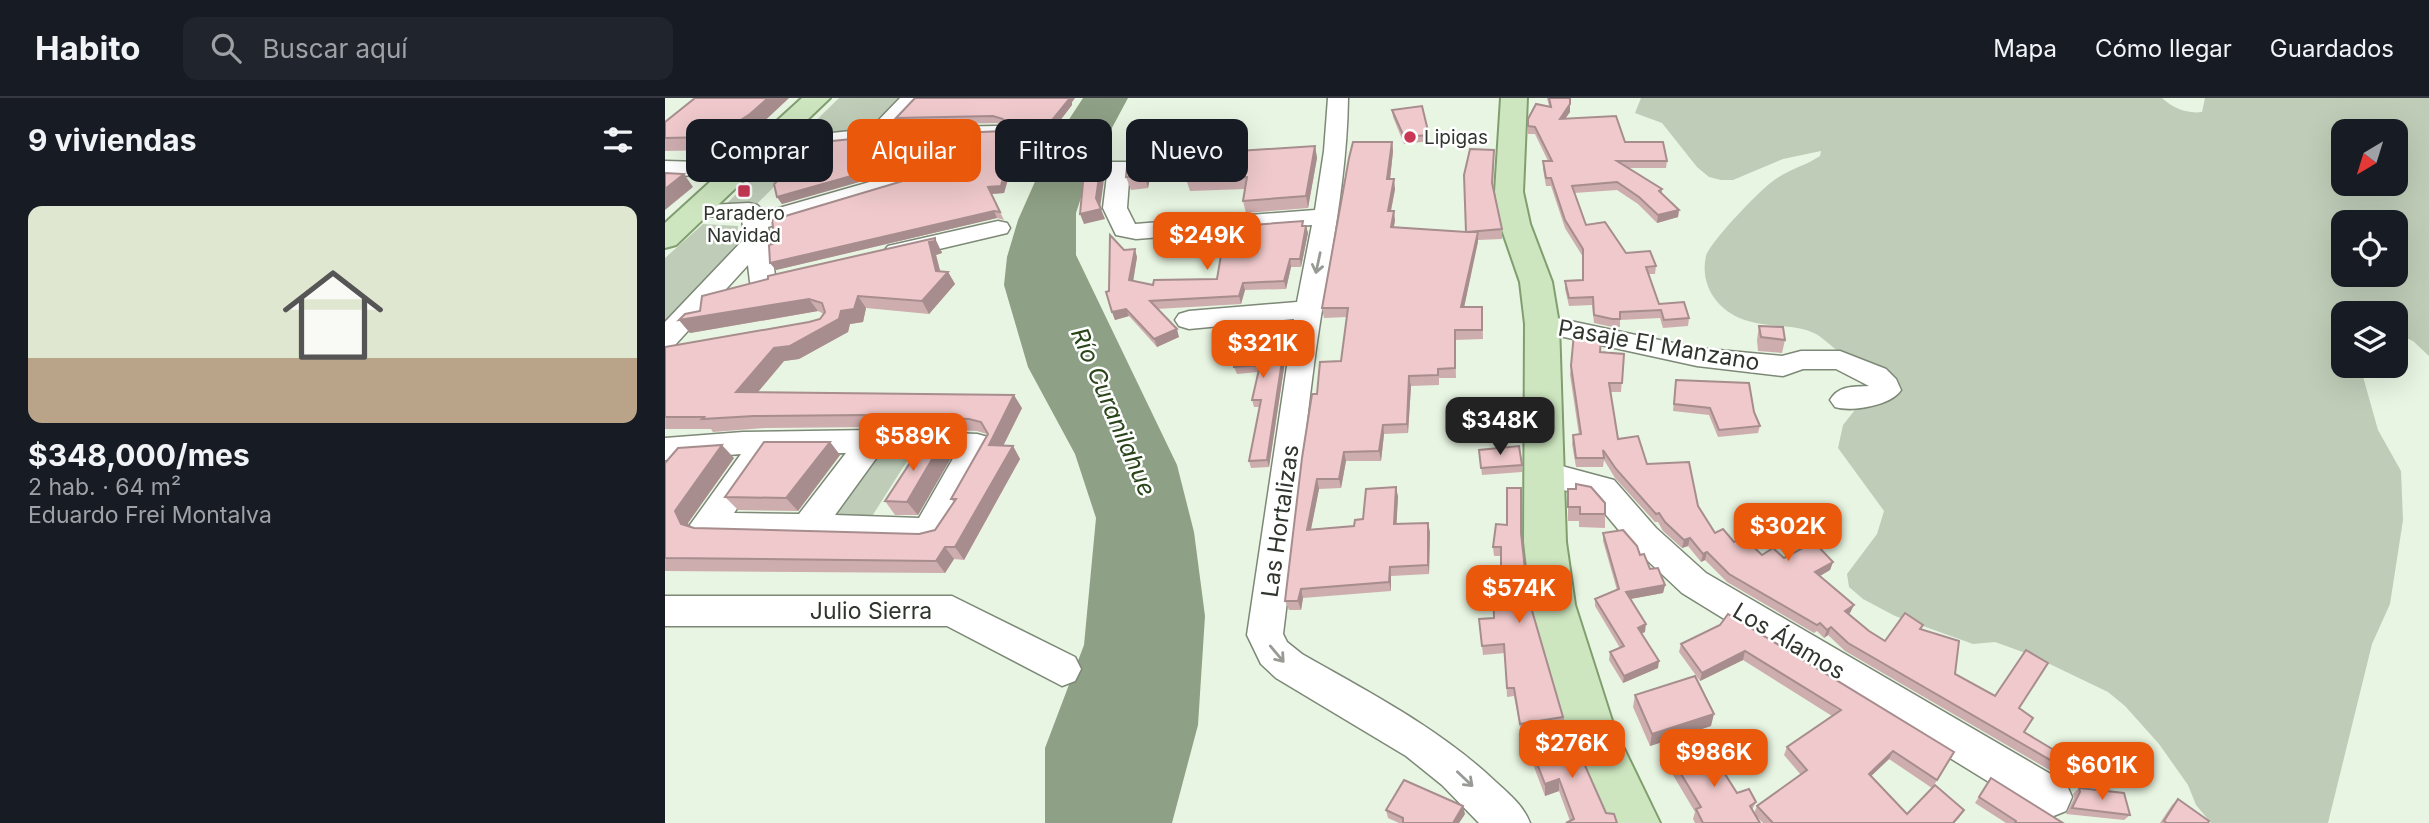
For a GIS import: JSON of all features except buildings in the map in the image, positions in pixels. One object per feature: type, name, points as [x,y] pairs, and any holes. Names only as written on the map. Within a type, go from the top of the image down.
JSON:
[{"type":"main road","points":[[794,119],[817,98]]},
{"type":"main road","points":[[1514,98],[1509,166],[1510,207],[1536,282],[1542,324],[1545,542],[1553,605],[1592,734],[1614,786],[1634,823]]},
{"type":"main road","points":[[665,239],[726,182]]},
{"type":"street","points":[[891,119],[911,98]]},
{"type":"street","name":"Las Hortalizas","points":[[1338,98],[1338,138],[1328,216],[1308,309],[1265,635],[1274,653],[1289,666],[1420,743],[1456,771],[1509,823]]},
{"type":"street","points":[[1119,167],[1115,208],[1125,230],[1136,232],[1328,216]]},
{"type":"street","points":[[665,168],[686,169]]},
{"type":"street","points":[[673,344],[755,232],[897,182]]},
{"type":"street","points":[[695,211],[749,210],[754,214],[763,282]]},
{"type":"street","points":[[867,258],[998,228]]},
{"type":"street","points":[[704,300],[789,276]]},
{"type":"street","points":[[1189,320],[1308,309]]},
{"type":"street","name":"Pasaje El Manzano","points":[[1542,324],[1697,356],[1783,366],[1801,360],[1840,360],[1875,376],[1886,386],[1886,390],[1881,394],[1845,400]]},
{"type":"street","points":[[665,449],[765,442],[873,441],[977,445],[929,530],[707,525],[765,442]]},
{"type":"street","points":[[808,528],[873,441]]},
{"type":"street","name":"Los Álamos","points":[[1543,473],[1603,489],[1644,537],[1695,583],[2051,797]]},
{"type":"street","name":"Julio Sierra","points":[[665,611],[952,611],[1062,669]]},
{"type":"shaded area","points":[[839,98],[905,98],[887,119],[847,119],[847,134],[833,135],[833,119],[817,119]]},
{"type":"shaded area","points":[[1641,98],[2162,98],[2181,110],[2202,112],[2205,98],[2429,98],[2429,356],[2408,339],[2408,301],[2331,301],[2331,378],[2363,378],[2378,430],[2401,471],[2403,520],[2390,604],[2372,644],[2328,823],[2211,823],[2196,805],[2188,785],[2159,744],[2125,706],[2108,692],[2031,655],[1995,642],[1973,644],[1895,616],[1863,599],[1849,587],[1847,574],[1877,534],[1884,511],[1838,448],[1843,425],[1870,391],[1867,382],[1843,356],[1816,334],[1800,328],[1748,321],[1728,312],[1709,288],[1705,267],[1709,249],[1767,186],[1778,177],[1820,156],[1821,151],[1783,159],[1733,180],[1721,180],[1709,177],[1697,167],[1662,123],[1635,113]]},
{"type":"shaded area","points":[[749,182],[779,182],[755,206],[724,206]]},
{"type":"shaded area","points":[[703,224],[738,226],[736,254],[665,328],[665,258]]},
{"type":"shaded area","points":[[863,458],[909,458],[869,521],[820,520]]},
{"type":"water","points":[[1083,98],[1128,98],[1112,128],[1112,119],[1069,119]]},
{"type":"water","name":"Río Curanilahue","points":[[1035,182],[1086,182],[1076,213],[1076,255],[1177,465],[1194,532],[1205,616],[1198,725],[1172,823],[1045,823],[1045,748],[1084,645],[1096,518],[1075,454],[1028,367],[1004,285],[1007,257],[1018,220]]},
{"type":"place","name":"Lipigas","points":[[1410,137]]},
{"type":"place","name":"Paradero Navidad","points":[[744,191]]}]
